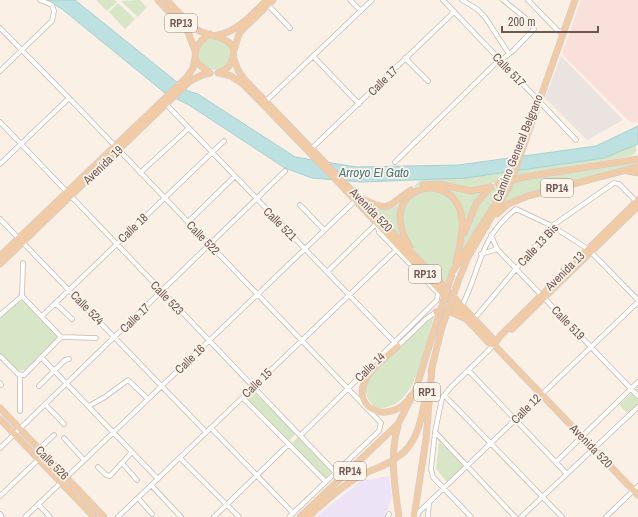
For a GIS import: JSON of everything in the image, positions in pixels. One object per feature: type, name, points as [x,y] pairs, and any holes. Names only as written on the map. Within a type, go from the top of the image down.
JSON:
[{"type":"main road","name":"RP13","points":[[158,0],[188,32],[195,51],[195,58]]},
{"type":"main road","name":"RP13","points":[[167,0],[194,28],[210,34],[218,35]]},
{"type":"main road","points":[[218,35],[232,31],[240,26],[267,3],[273,0]]},
{"type":"main road","name":"Camino General Belgrano","points":[[486,226],[503,198],[575,0]]},
{"type":"main road","points":[[220,73],[229,67],[239,34],[267,3]]},
{"type":"main road","name":"RP13","points":[[195,51],[203,38],[210,34]]},
{"type":"main road","points":[[218,35],[224,38],[234,50]]},
{"type":"main road","name":"Avenida 520","points":[[233,57],[238,70],[266,101],[357,199],[416,256],[462,306],[474,322]]},
{"type":"main road","points":[[195,58],[201,68],[210,73]]},
{"type":"main road","name":"Avenida 19","points":[[182,86],[190,73],[195,58]]},
{"type":"main road","name":"RP13","points":[[210,73],[220,73]]},
{"type":"main road","name":"Avenida 19","points":[[0,264],[21,240],[164,102],[182,86],[195,78],[210,73]]},
{"type":"main road","name":"Avenida 520","points":[[220,73],[231,76],[243,84],[316,159],[342,183]]},
{"type":"main road","name":"RP14","points":[[453,272],[460,243],[474,209],[480,198],[491,187],[524,177],[638,159]]},
{"type":"main road","name":"RP14","points":[[486,226],[502,208],[521,198],[638,166]]},
{"type":"main road","points":[[619,172],[632,171],[638,173]]},
{"type":"main road","name":"Camino General Belgrano","points":[[453,272],[499,199],[512,173]]},
{"type":"main road","points":[[357,199],[385,207],[393,205],[413,189],[426,184],[439,184],[470,191],[491,187]]},
{"type":"main road","points":[[416,256],[402,232],[400,212],[402,205],[408,196],[423,189],[442,190],[451,195],[456,201],[462,218],[460,243]]},
{"type":"main road","name":"Avenida 520","points":[[357,199],[377,223],[474,322],[493,339],[494,345],[594,449],[637,491]]},
{"type":"main road","name":"Avenida 13","points":[[494,345],[638,203]]},
{"type":"main road","name":"RP1","points":[[399,517],[393,467],[395,436],[398,424],[416,389],[439,326],[468,256],[486,226]]},
{"type":"main road","name":"Avenida 19","points":[[0,256],[21,240]]},
{"type":"main road","name":"RP1","points":[[322,504],[342,486],[358,476],[392,462],[404,452],[414,438],[432,368],[439,326],[453,272]]},
{"type":"main road","points":[[436,312],[452,312],[474,322]]},
{"type":"main road","points":[[396,344],[366,379],[363,392],[365,402],[374,411],[391,412],[405,403],[416,389]]},
{"type":"main road","points":[[415,517],[426,439],[432,368]]},
{"type":"main road","name":"Calle 526","points":[[0,408],[104,517]]},
{"type":"main road","name":"Calle 526","points":[[0,419],[94,517]]},
{"type":"main road","name":"RP14","points":[[300,517],[398,424]]},
{"type":"main road","points":[[308,517],[322,504]]},
{"type":"street","points":[[0,72],[52,20],[54,11],[52,5],[40,0]]},
{"type":"street","points":[[350,0],[361,11]]},
{"type":"street","points":[[266,101],[372,0]]},
{"type":"street","name":"Calle 517","points":[[442,0],[576,140]]},
{"type":"street","points":[[462,0],[477,9],[485,17],[509,54]]},
{"type":"street","points":[[394,162],[500,60],[509,54],[532,32],[533,26],[529,21],[503,0]]},
{"type":"street","points":[[528,0],[557,30],[563,34]]},
{"type":"street","points":[[267,3],[290,28]]},
{"type":"street","name":"Calle 17","points":[[311,149],[454,12]]},
{"type":"street","name":"Calle 522","points":[[0,28],[379,421],[381,426],[379,431],[335,472]]},
{"type":"street","points":[[313,56],[359,104]]},
{"type":"street","points":[[405,58],[428,80]]},
{"type":"street","points":[[0,164],[69,98]]},
{"type":"street","name":"Calle 521","points":[[164,102],[234,177],[396,344]]},
{"type":"street","name":"Calle 523","points":[[0,122],[68,195],[335,472]]},
{"type":"street","points":[[140,172],[189,128]]},
{"type":"street","name":"Calle 18","points":[[42,316],[224,141]]},
{"type":"street","name":"Calle 17","points":[[0,448],[286,171]]},
{"type":"street","points":[[188,222],[234,177]]},
{"type":"street","name":"Calle 13 Bis","points":[[474,322],[516,268],[552,226],[614,183],[619,184],[638,203]]},
{"type":"street","name":"Calle 16","points":[[24,517],[357,199]]},
{"type":"street","points":[[300,205],[324,230]]},
{"type":"street","points":[[462,306],[481,254],[491,236],[498,225],[516,209],[552,226],[589,250],[638,301]]},
{"type":"street","name":"Calle 524","points":[[0,219],[206,432]]},
{"type":"street","points":[[377,223],[379,232],[396,250]]},
{"type":"street","points":[[327,272],[377,223]]},
{"type":"street","name":"Calle 519","points":[[491,236],[497,249],[638,396]]},
{"type":"street","points":[[481,254],[497,249]]},
{"type":"street","name":"Calle 15","points":[[120,516],[396,250]]},
{"type":"street","name":"Calle 14","points":[[396,250],[435,290],[438,297],[436,303],[396,344]]},
{"type":"street","points":[[22,263],[22,296],[61,337],[96,338]]},
{"type":"street","points":[[0,315],[22,296]]},
{"type":"street","name":"Calle 12","points":[[415,517],[638,301]]},
{"type":"street","points":[[55,303],[72,319]]},
{"type":"street","name":"Calle 14","points":[[300,436],[348,388],[396,344],[436,312]]},
{"type":"street","points":[[20,375],[61,337]]},
{"type":"street","name":"Avenida 13","points":[[444,395],[494,345]]},
{"type":"street","points":[[0,356],[20,375],[20,411]]},
{"type":"street","points":[[41,357],[158,479]]},
{"type":"street","points":[[39,386],[65,360],[70,359]]},
{"type":"street","points":[[468,370],[567,474]]},
{"type":"street","points":[[88,406],[105,397],[128,380],[148,399]]},
{"type":"street","points":[[556,462],[638,382]]},
{"type":"street","points":[[444,395],[435,432],[431,469],[433,477],[471,517]]},
{"type":"street","points":[[444,395],[562,517]]},
{"type":"street","points":[[242,398],[325,481]]},
{"type":"street","points":[[45,404],[64,424]]},
{"type":"street","points":[[522,517],[638,407]]},
{"type":"street","points":[[211,428],[293,513]]},
{"type":"street","points":[[435,432],[515,517]]},
{"type":"street","points":[[39,449],[54,434]]},
{"type":"street","points":[[64,438],[84,460]]},
{"type":"street","points":[[214,517],[289,444]]},
{"type":"street","points":[[98,467],[106,475],[110,476],[132,452]]},
{"type":"street","points":[[180,458],[239,517]]},
{"type":"street","points":[[0,496],[38,459]]},
{"type":"street","points":[[122,463],[137,480]]},
{"type":"street","points":[[289,517],[335,472]]},
{"type":"street","points":[[151,485],[181,517]]},
{"type":"street","points":[[606,517],[637,491]]},
{"type":"street","points":[[138,498],[152,514]]},
{"type":"street","points":[[428,517],[429,503]]},
{"type":"street","points":[[38,504],[50,517]]},
{"type":"street","name":"RP1","points":[[313,517],[322,504]]},
{"type":"shaded area","points":[[581,0],[638,0],[638,123],[630,122],[562,54]]},
{"type":"shaded area","points":[[561,56],[623,120],[587,140],[545,98]]},
{"type":"shaded area","points":[[389,476],[392,497],[385,517],[316,517],[361,481]]},
{"type":"green space","points":[[96,0],[115,0],[117,2],[107,11]]},
{"type":"green space","points":[[140,0],[147,7],[138,17],[121,1]]},
{"type":"green space","points":[[118,3],[135,19],[125,29],[109,12]]},
{"type":"green space","points":[[211,38],[217,38],[227,45],[230,54],[229,60],[223,67],[217,70],[211,70],[201,63],[198,57],[198,51],[205,41]]},
{"type":"green space","points":[[636,145],[636,152],[631,156],[523,174],[524,179],[638,161],[638,164],[531,192],[502,206],[516,171],[604,158]]},
{"type":"green space","points":[[509,172],[495,203],[460,255],[472,216],[482,198],[489,191],[498,186],[496,182],[471,188],[426,183],[413,188],[420,180],[466,178]]},
{"type":"green space","points":[[435,186],[469,192],[483,192],[470,210],[464,230],[462,211],[455,198],[444,190],[432,187],[421,188]]},
{"type":"green space","points":[[431,190],[446,195],[455,204],[460,216],[462,229],[456,258],[445,284],[412,246],[405,235],[402,223],[402,212],[409,198],[418,193]]},
{"type":"green space","points":[[405,198],[401,203],[398,222],[405,242],[366,203],[378,208],[394,207]]},
{"type":"green space","points":[[25,301],[55,331],[57,336],[55,341],[25,370],[17,370],[0,354],[0,318],[17,302]]},
{"type":"green space","points":[[434,316],[423,359],[410,389],[401,400],[390,406],[376,408],[369,400],[366,392],[367,383],[372,373],[427,320]]},
{"type":"green space","points":[[638,387],[638,403],[628,414],[619,405]]},
{"type":"green space","points":[[254,392],[296,433],[289,441],[246,399]]},
{"type":"green space","points":[[298,437],[332,471],[325,479],[291,444]]},
{"type":"green space","points":[[439,441],[464,467],[447,482],[436,469]]},
{"type":"water","name":"Arroyo El Gato","points":[[47,0],[75,0],[188,91],[198,94],[295,157],[356,167],[459,165],[596,146],[638,126],[638,144],[604,158],[466,178],[362,182],[312,178],[285,168],[189,105],[165,93],[62,9]]}]
